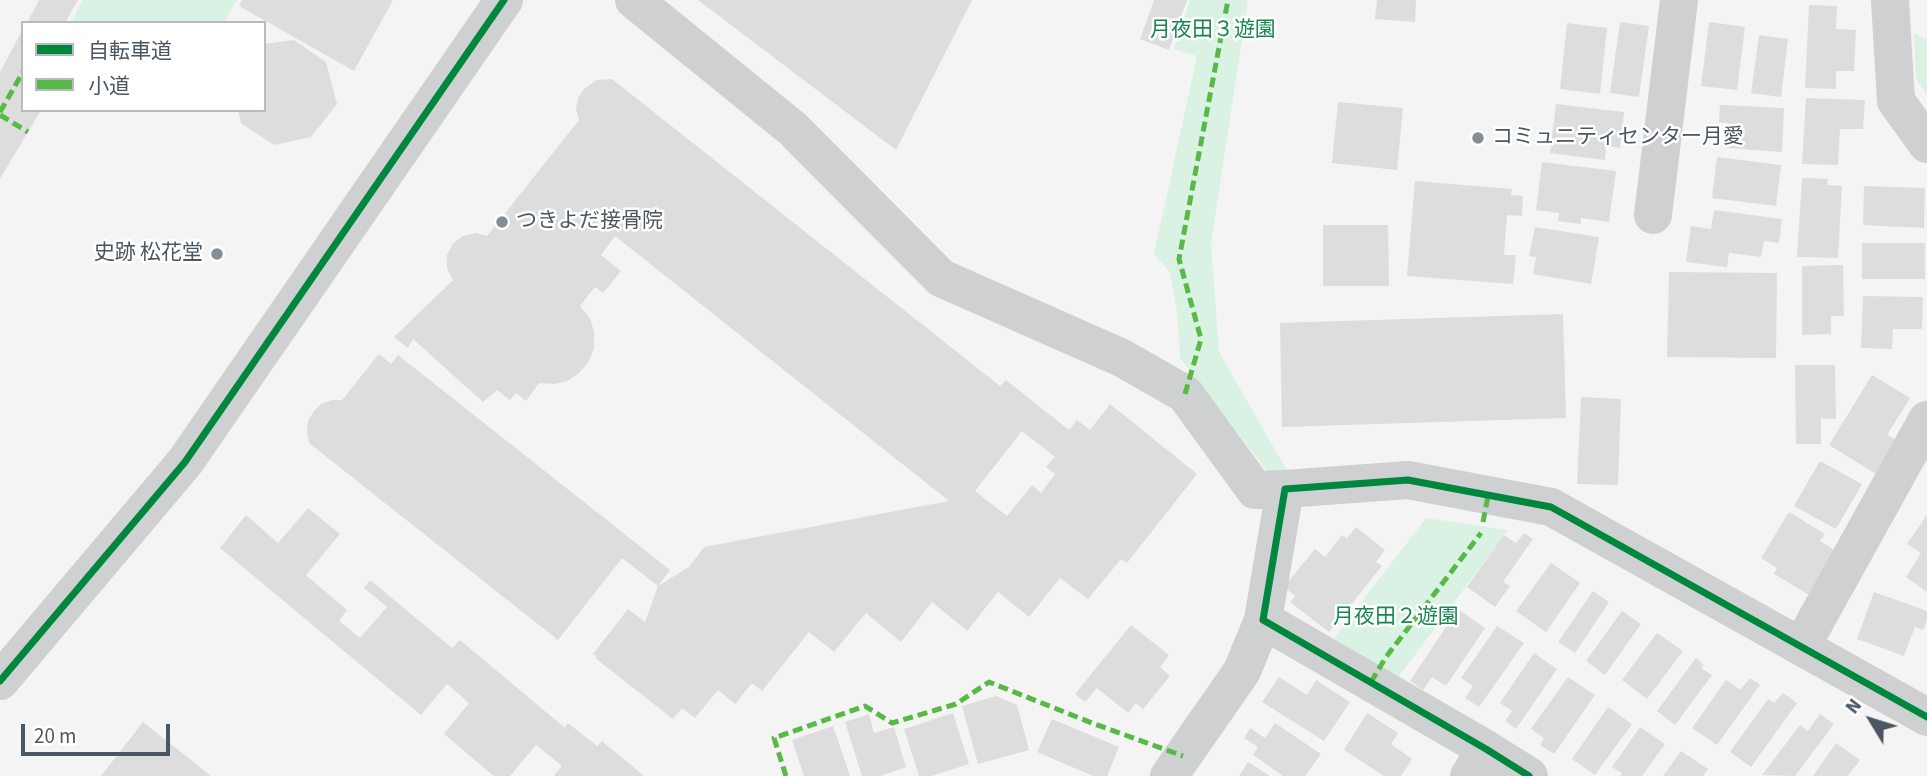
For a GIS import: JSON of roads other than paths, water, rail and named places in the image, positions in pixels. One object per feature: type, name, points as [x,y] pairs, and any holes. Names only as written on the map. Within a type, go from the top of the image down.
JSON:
[{"type":"street","points":[[0,681],[185,462],[504,0]]},
{"type":"street","points":[[634,0],[793,129],[942,278],[1122,358],[1185,394],[1255,490],[1408,480],[1551,507],[1927,717]]},
{"type":"street","points":[[1653,215],[1679,0]]},
{"type":"street","points":[[1891,0],[1896,101],[1927,144]]},
{"type":"street","points":[[1801,647],[1927,420]]},
{"type":"street","points":[[1169,776],[1242,671],[1264,620],[1285,489]]},
{"type":"street","points":[[1264,620],[1478,762],[1529,776]]},
{"type":"place","name":"コミュニティセンター月愛","points":[[1478,138]]},
{"type":"place","name":"つきよだ接骨院","points":[[502,222]]},
{"type":"place","name":"史跡 松花堂","points":[[217,254]]},
{"type":"park label","name":"月夜田３遊園","points":[[1213,31]]},
{"type":"park label","name":"月夜田２遊園","points":[[1396,618]]}]
